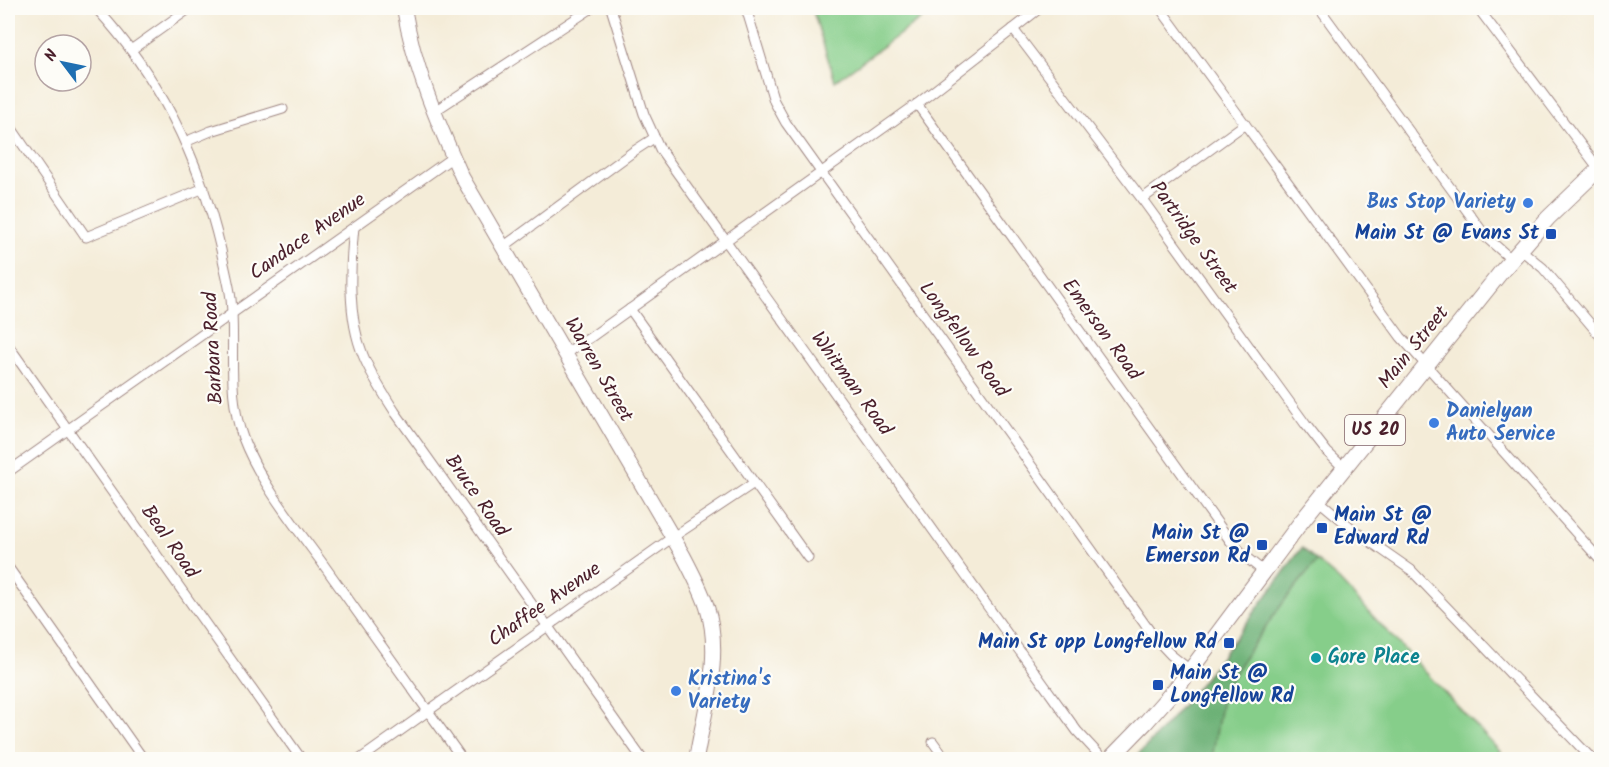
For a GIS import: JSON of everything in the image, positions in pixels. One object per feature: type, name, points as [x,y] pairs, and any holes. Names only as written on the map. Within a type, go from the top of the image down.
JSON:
[{"type":"main road","name":"Warren Street","points":[[404,8],[409,38],[433,112],[462,177],[673,537],[694,576],[707,608],[713,660],[696,759]]},
{"type":"main road","name":"Main Street","points":[[1109,759],[1161,706],[1318,500],[1516,254],[1548,218],[1600,167]]},
{"type":"street","name":"Barbara Road","points":[[96,8],[131,50],[163,98],[204,188],[230,292],[233,400],[240,432],[251,457],[265,482],[308,544],[463,759]]},
{"type":"street","points":[[131,50],[190,8]]},
{"type":"street","points":[[433,112],[592,8]]},
{"type":"street","name":"Whitman Road","points":[[610,8],[644,114],[654,138],[667,159],[1077,731],[1104,759]]},
{"type":"street","name":"Longfellow Road","points":[[746,8],[777,107],[786,123],[1154,637],[1190,670]]},
{"type":"street","points":[[566,353],[917,104],[1040,8]]},
{"type":"street","points":[[1160,8],[1401,337],[1602,562]]},
{"type":"street","points":[[1319,8],[1487,238],[1543,268],[1602,338]]},
{"type":"street","points":[[1478,8],[1600,167]]},
{"type":"street","name":"Partridge Street","points":[[1013,28],[1142,199],[1306,425],[1327,452],[1344,468]]},
{"type":"street","name":"Emerson Road","points":[[917,104],[1231,542],[1263,571]]},
{"type":"street","points":[[185,142],[211,131],[283,109]]},
{"type":"street","points":[[8,123],[86,237],[204,188]]},
{"type":"street","points":[[1142,199],[1245,124]]},
{"type":"street","points":[[503,248],[654,138]]},
{"type":"street","name":"Candace Avenue","points":[[8,472],[453,157]]},
{"type":"street","name":"Bruce Road","points":[[354,227],[350,259],[355,330],[362,354],[373,377],[395,412],[643,759]]},
{"type":"street","points":[[630,309],[808,558]]},
{"type":"street","name":"Beal Road","points":[[8,345],[302,759]]},
{"type":"street","name":"Chaffee Avenue","points":[[359,759],[673,537],[754,483]]},
{"type":"street","points":[[1318,500],[1347,525],[1411,570],[1593,759]]},
{"type":"street","points":[[8,567],[144,759]]},
{"type":"street","points":[[933,742],[946,759]]},
{"type":"green space","points":[[812,8],[936,8],[835,81]]},
{"type":"green space","name":"Gore Place","points":[[1302,548],[1339,580],[1507,759],[1134,760],[1201,684]]},
{"type":"green space","points":[[1302,548],[1317,561],[1285,600],[1245,656],[1223,692],[1212,759],[1134,759],[1201,683]]},
{"type":"place","name":"Bus Stop Variety","points":[[1528,203]]},
{"type":"place","name":"Main St @ Evans St","points":[[1551,234]]},
{"type":"place","name":"Danielyan Auto Service","points":[[1434,423]]},
{"type":"place","name":"Main St @ Edward Rd","points":[[1322,528]]},
{"type":"place","name":"Main St @ Emerson Rd","points":[[1262,545]]},
{"type":"place","name":"Main St opp Longfellow Rd","points":[[1229,643]]},
{"type":"place","name":"Gore Place","points":[[1316,658]]},
{"type":"place","name":"Main St @ Longfellow Rd","points":[[1158,685]]},
{"type":"place","name":"Kristina's Variety","points":[[676,691]]}]
